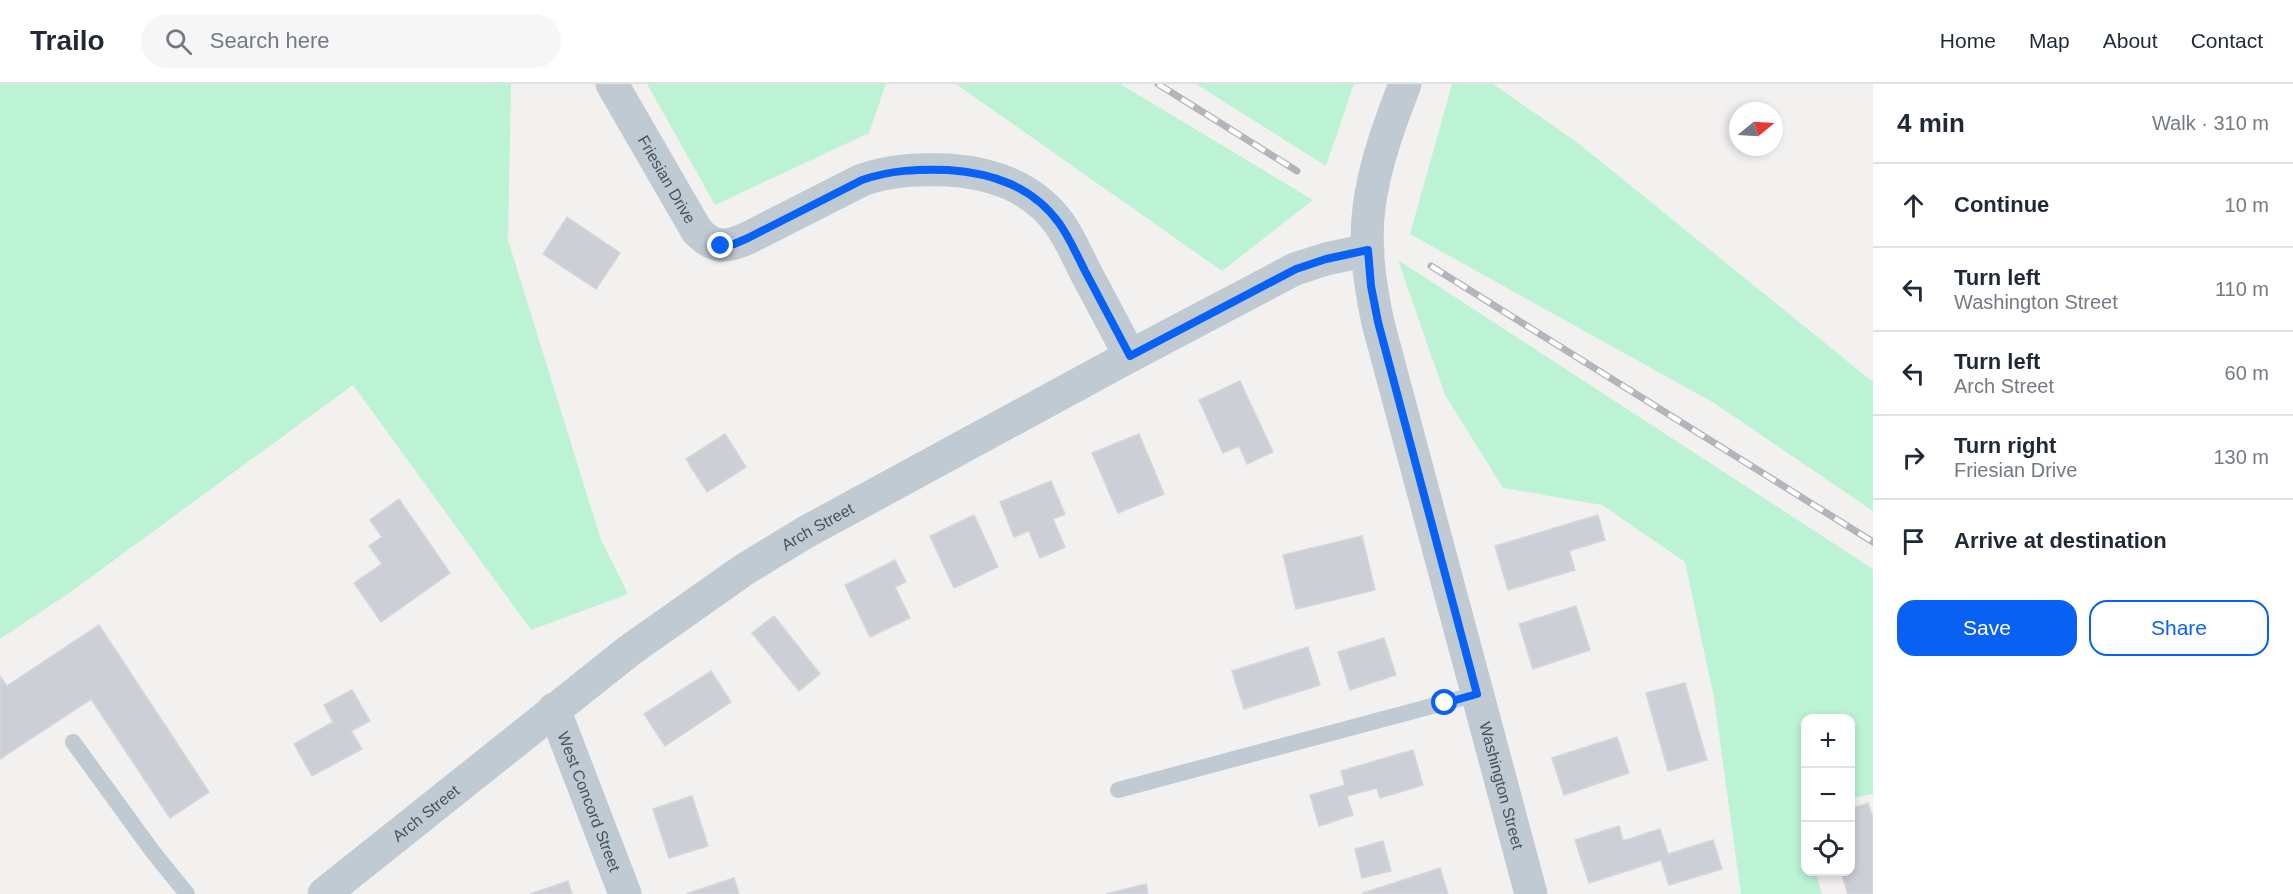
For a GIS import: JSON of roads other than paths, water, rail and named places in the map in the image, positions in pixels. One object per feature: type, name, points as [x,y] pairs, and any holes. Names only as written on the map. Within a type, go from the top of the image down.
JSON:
[{"type":"street","name":"Friesian Drive","points":[[612,84],[697,231],[707,242],[721,246],[748,238],[862,180],[882,173],[908,169],[966,171],[994,176],[1020,187],[1043,204],[1060,224],[1130,356]]},
{"type":"street","name":"Washington Street","points":[[1405,84],[1391,120],[1369,208],[1368,250],[1371,286],[1378,322],[1531,894]]},
{"type":"street","name":"Arch Street","points":[[324,894],[554,709],[680,613],[806,532],[1130,356],[1296,269],[1326,259],[1368,250]]},
{"type":"street","name":"West Concord Street","points":[[554,709],[625,894]]},
{"type":"lane","points":[[1119,790],[1477,694]]},
{"type":"lane","points":[[73,742],[153,852],[187,894]]},
{"type":"railway","points":[[1158,84],[1297,171]]},
{"type":"railway","points":[[1431,266],[1873,542]]}]
